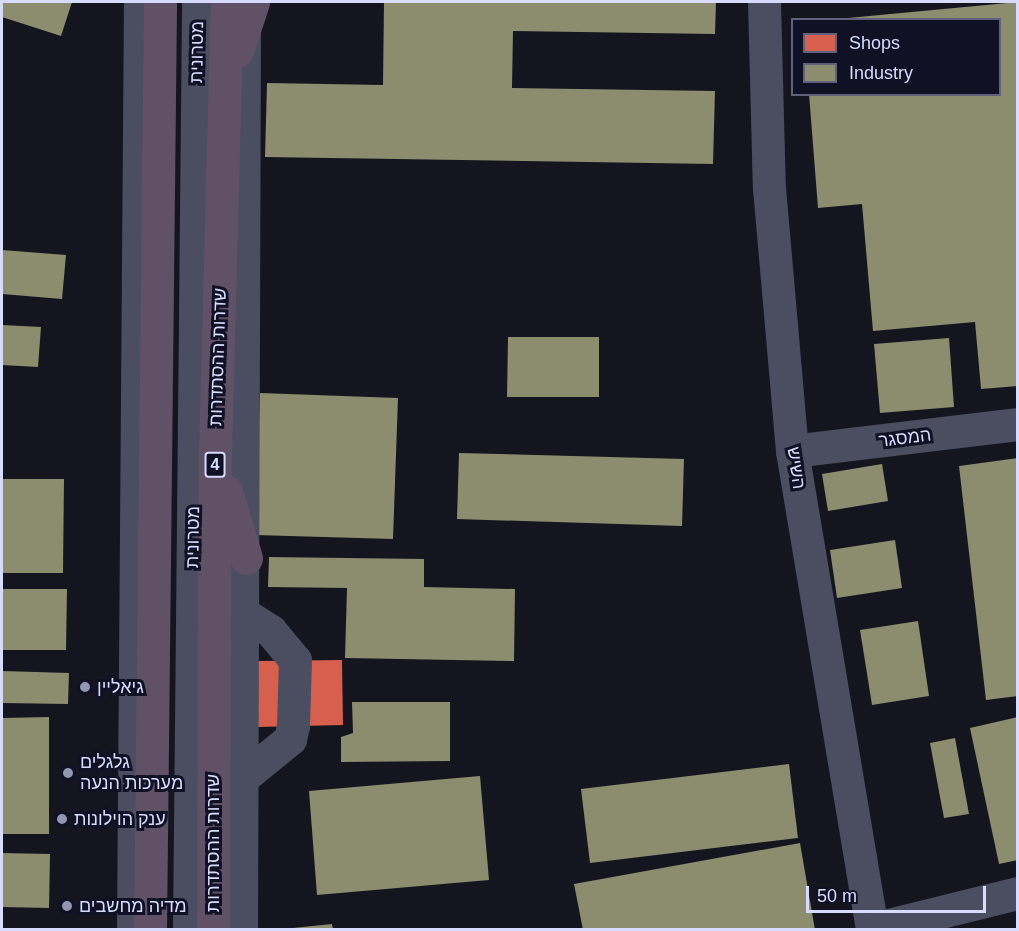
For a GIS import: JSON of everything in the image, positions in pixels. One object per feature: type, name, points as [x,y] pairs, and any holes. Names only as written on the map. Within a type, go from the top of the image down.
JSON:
[{"type":"highway","points":[[150,930],[160,2]]},
{"type":"highway","name":"שדרות ההסתדרות","points":[[213,930],[215,454],[227,2]]},
{"type":"highway","points":[[226,84],[248,17]]},
{"type":"highway","points":[[215,454],[246,558]]},
{"type":"street","points":[[133,930],[140,2]]},
{"type":"street","name":"מטרונית","points":[[189,930],[198,2]]},
{"type":"street","name":"השיש","points":[[764,2],[769,188],[792,451],[872,929]]},
{"type":"street","points":[[242,930],[239,776],[246,558],[248,17]]},
{"type":"street","points":[[135,441],[156,401]]},
{"type":"street","name":"המסגר","points":[[792,451],[1017,424]]},
{"type":"street","points":[[212,813],[239,776],[290,739],[293,726],[295,660],[271,631],[244,614]]},
{"type":"street","points":[[872,929],[1017,892]]},
{"type":"building: Shops","points":[[342,660],[343,725],[258,727],[257,661]]},
{"type":"building: Industry","points":[[2,2],[72,2],[61,36],[2,17]]},
{"type":"building: Industry","points":[[384,2],[716,2],[715,34],[513,31],[512,88],[715,91],[713,164],[265,157],[267,83],[383,85]]},
{"type":"building: Industry","points":[[1018,2],[1018,386],[981,389],[975,322],[873,331],[862,204],[818,208],[809,96],[1001,96],[1001,18],[848,18]]},
{"type":"building: Industry","points":[[2,250],[66,255],[62,299],[2,294]]},
{"type":"building: Industry","points":[[2,325],[41,327],[38,367],[2,365]]},
{"type":"building: Industry","points":[[508,337],[599,337],[599,397],[507,397]]},
{"type":"building: Industry","points":[[949,338],[954,407],[880,413],[874,344]]},
{"type":"building: Industry","points":[[260,393],[398,398],[393,539],[255,535]]},
{"type":"building: Industry","points":[[459,453],[684,459],[682,526],[457,519]]},
{"type":"building: Industry","points":[[1018,458],[1018,696],[986,700],[959,466]]},
{"type":"building: Industry","points":[[882,464],[888,501],[828,511],[822,474]]},
{"type":"building: Industry","points":[[2,479],[64,479],[63,573],[2,573]]},
{"type":"building: Industry","points":[[895,540],[902,588],[837,598],[830,550]]},
{"type":"building: Industry","points":[[269,557],[424,559],[424,587],[515,589],[514,661],[345,658],[347,588],[268,587]]},
{"type":"building: Industry","points":[[2,589],[67,589],[66,650],[2,650]]},
{"type":"building: Industry","points":[[918,621],[929,696],[872,705],[860,630]]},
{"type":"building: Industry","points":[[2,671],[69,673],[68,704],[2,703]]},
{"type":"building: Industry","points":[[352,702],[450,702],[450,761],[341,762],[341,737],[353,733]]},
{"type":"building: Industry","points":[[49,717],[49,834],[2,834],[2,718]]},
{"type":"building: Industry","points":[[1018,717],[1018,860],[999,864],[970,728]]},
{"type":"building: Industry","points":[[955,738],[969,814],[944,818],[930,743]]},
{"type":"building: Industry","points":[[789,764],[798,838],[590,863],[581,789]]},
{"type":"building: Industry","points":[[480,776],[489,880],[317,895],[309,791]]},
{"type":"building: Industry","points":[[800,843],[815,930],[583,930],[574,884]]},
{"type":"building: Industry","points":[[2,853],[50,854],[49,908],[2,907]]},
{"type":"building: Industry","points":[[332,924],[333,930],[293,930],[293,928]]},
{"type":"place","name":"גיאליין","points":[[85,687]]},
{"type":"place","name":"גלגלים מערכות הנעה","points":[[68,773]]},
{"type":"place","name":"ענק הוילונות","points":[[62,819]]},
{"type":"place","name":"מדיה מחשבים","points":[[67,906]]}]
